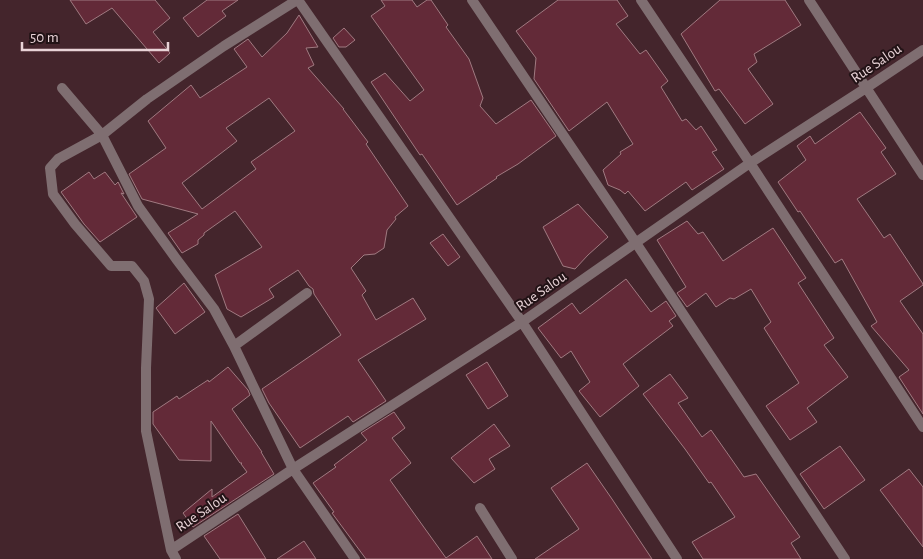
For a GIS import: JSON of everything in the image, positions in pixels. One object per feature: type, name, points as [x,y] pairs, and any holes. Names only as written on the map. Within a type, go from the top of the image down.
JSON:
[{"type":"street","points":[[174,554],[146,430],[149,299],[144,281],[132,266],[110,266],[53,194],[50,168],[58,159],[102,135],[146,99],[224,46],[298,0],[522,322],[677,559]]},
{"type":"street","points":[[472,0],[636,243],[845,559]]},
{"type":"street","points":[[641,0],[923,427]]},
{"type":"street","points":[[809,0],[923,175]]},
{"type":"street","name":"Rue Salou","points":[[174,554],[293,469],[522,322],[750,163],[923,50]]},
{"type":"street","points":[[62,88],[102,135],[138,206],[214,310],[234,346],[293,469],[355,559]]},
{"type":"street","points":[[234,346],[307,293]]},
{"type":"street","points":[[480,508],[512,559]]},
{"type":"building","points":[[70,0],[155,0],[170,18],[153,32],[170,53],[159,63],[112,8],[86,24]]},
{"type":"building","points":[[207,0],[238,0],[222,11],[226,16],[198,37],[183,18]]},
{"type":"building","points":[[381,0],[412,0],[417,7],[427,0],[431,0],[448,25],[446,27],[469,59],[483,98],[480,106],[496,124],[531,100],[556,136],[457,205],[422,154],[420,155],[371,82],[385,73],[410,101],[424,90],[371,16],[385,6]]},
{"type":"building","points":[[558,0],[617,0],[628,16],[616,24],[640,54],[646,50],[668,81],[661,87],[682,121],[686,119],[696,130],[701,126],[717,150],[712,152],[724,169],[692,190],[686,182],[645,211],[628,191],[625,194],[608,185],[603,170],[621,154],[620,152],[633,144],[607,102],[569,131],[534,79],[536,58],[516,31]]},
{"type":"building","points":[[720,0],[785,0],[801,25],[754,54],[757,62],[748,69],[773,104],[745,124],[719,89],[715,91],[681,34]]},
{"type":"building","points":[[299,15],[318,47],[306,48],[314,65],[308,68],[344,109],[368,142],[366,144],[408,206],[395,217],[396,219],[387,230],[384,248],[375,254],[364,255],[351,268],[366,291],[362,295],[376,320],[413,298],[426,319],[358,360],[386,401],[353,422],[348,416],[300,448],[269,403],[262,389],[341,335],[314,294],[313,289],[298,270],[269,289],[274,297],[241,317],[227,309],[215,275],[262,247],[235,211],[204,233],[198,240],[198,244],[182,253],[168,233],[198,214],[142,199],[129,174],[166,148],[148,121],[191,85],[200,98],[247,67],[234,49],[248,39],[262,57],[287,33]],"holes":[[[269,98],[295,131],[251,162],[256,169],[202,209],[182,183],[237,141],[226,128]]]},
{"type":"building","points":[[344,28],[355,40],[346,47],[339,47],[333,38]]},
{"type":"building","points":[[860,112],[886,148],[881,152],[896,174],[857,199],[884,238],[890,234],[923,284],[900,301],[923,334],[923,414],[899,377],[909,370],[871,326],[877,322],[842,259],[835,263],[778,182],[806,160],[797,146],[810,136],[815,144]]},
{"type":"building","points":[[89,172],[94,179],[105,172],[115,185],[118,182],[124,194],[121,193],[137,217],[100,242],[84,224],[61,192]]},
{"type":"building","points":[[578,204],[608,237],[575,269],[563,266],[543,227]]},
{"type":"building","points":[[687,221],[698,234],[703,232],[723,261],[773,228],[806,278],[798,283],[834,338],[824,345],[848,377],[807,408],[817,422],[790,440],[766,406],[799,383],[764,328],[771,322],[751,289],[734,299],[730,298],[716,307],[706,293],[687,307],[677,293],[686,287],[657,240]]},
{"type":"building","points":[[443,234],[460,257],[448,266],[430,243]]},
{"type":"building","points":[[626,279],[651,312],[666,301],[676,316],[669,321],[673,326],[623,364],[639,386],[600,417],[579,391],[590,382],[571,351],[561,358],[538,328],[572,303],[580,314]]},
{"type":"building","points":[[184,283],[205,312],[175,334],[156,308]]},
{"type":"building","points":[[487,362],[508,396],[488,409],[466,375]]},
{"type":"building","points":[[228,367],[248,390],[250,395],[232,409],[262,452],[274,474],[193,527],[183,513],[212,489],[212,497],[247,472],[211,421],[211,461],[179,460],[153,424],[153,412],[177,396],[179,399],[208,380],[209,382]]},
{"type":"building","points":[[670,374],[688,398],[678,403],[702,437],[711,430],[744,477],[756,474],[800,537],[791,543],[801,559],[703,559],[692,542],[735,517],[711,482],[709,483],[643,394]]},
{"type":"building","points":[[394,412],[405,428],[392,438],[411,463],[390,480],[446,558],[477,536],[492,559],[366,559],[332,513],[334,512],[313,483],[336,467],[334,465],[367,440],[361,433]]},
{"type":"building","points":[[494,424],[510,446],[489,459],[495,469],[474,483],[451,458]]},
{"type":"building","points":[[840,446],[865,480],[824,509],[800,474]]},
{"type":"building","points":[[587,463],[652,559],[535,559],[579,529],[551,488]]},
{"type":"building","points":[[909,469],[923,487],[923,547],[880,490]]},
{"type":"building","points":[[238,514],[266,559],[220,559],[204,536]]},
{"type":"building","points":[[304,541],[316,559],[277,559]]}]
